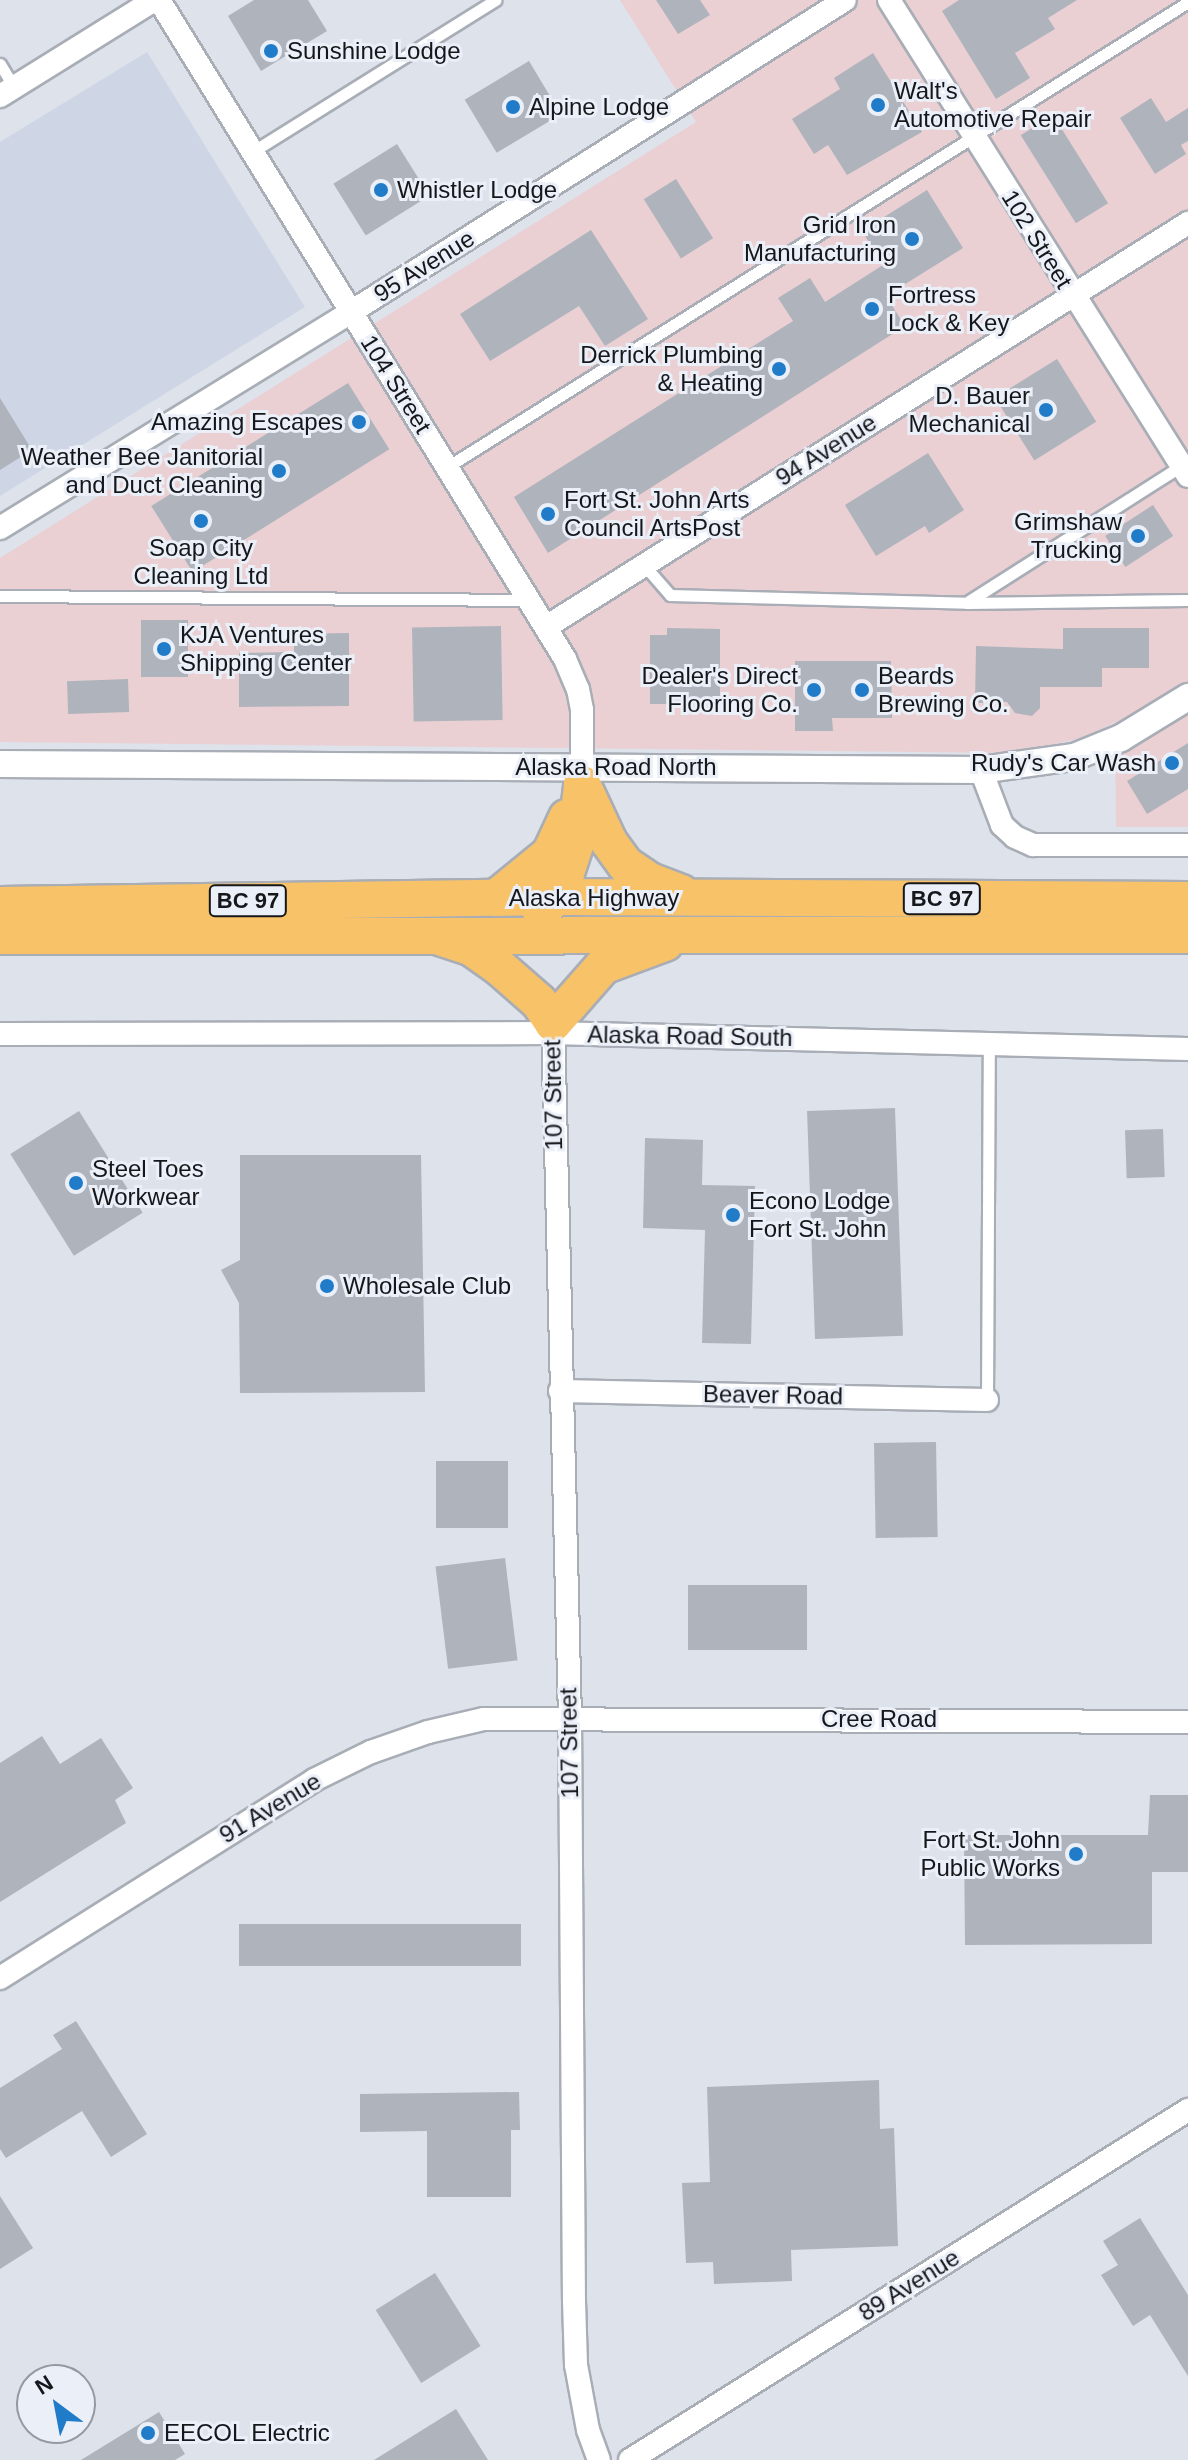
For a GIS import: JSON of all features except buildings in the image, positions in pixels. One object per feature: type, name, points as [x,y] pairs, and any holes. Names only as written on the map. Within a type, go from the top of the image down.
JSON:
[{"type":"highway","points":[[524,933],[555,897],[575,845],[582,775]]},
{"type":"highway","points":[[496,898],[550,854],[582,775]]},
{"type":"highway","points":[[552,1028],[603,966],[696,916],[626,865],[609,842],[582,775]]},
{"type":"highway","name":"Alaska Highway","points":[[0,905],[555,897],[636,899],[696,916],[1188,935]]},
{"type":"highway","points":[[552,1028],[572,966],[589,933],[636,899]]},
{"type":"highway","name":"Alaska Highway","points":[[0,936],[589,933],[696,916],[1188,900]]},
{"type":"highway","points":[[427,933],[472,948],[499,967],[539,1002],[552,1028]]},
{"type":"street","points":[[7,91],[157,0]]},
{"type":"street","name":"104 Street","points":[[157,0],[546,627],[578,689],[582,775]]},
{"type":"street","name":"95 Avenue","points":[[0,528],[351,312],[845,0]]},
{"type":"street","name":"102 Street","points":[[889,0],[1073,296],[1186,468]]},
{"type":"street","name":"94 Avenue","points":[[546,627],[1188,223]]},
{"type":"street","name":"Alaska Road North","points":[[0,764],[582,775],[981,770],[1074,757],[1121,738],[1188,697]]},
{"type":"street","points":[[981,770],[1002,825],[1015,837],[1033,845],[1188,845]]},
{"type":"street","name":"Alaska Road South","points":[[0,1034],[552,1028],[1188,1049]]},
{"type":"street","name":"107 Street","points":[[552,1028],[570,1717],[576,2365],[588,2430],[599,2460]]},
{"type":"street","name":"Beaver Road","points":[[560,1391],[987,1400]]},
{"type":"street","name":"Cree Road","points":[[570,1717],[1188,1722]]},
{"type":"street","name":"91 Avenue","points":[[0,1978],[314,1780],[371,1752],[428,1732],[484,1719],[570,1717]]},
{"type":"street","name":"89 Avenue","points":[[630,2460],[1188,2110]]},
{"type":"lane","points":[[252,152],[495,0]]},
{"type":"lane","points":[[447,467],[1188,2]]},
{"type":"lane","points":[[0,64],[7,91]]},
{"type":"lane","points":[[967,603],[1186,468]]},
{"type":"lane","points":[[644,565],[670,595],[967,603],[1188,600]]},
{"type":"lane","points":[[0,596],[529,600]]},
{"type":"lane","points":[[987,1400],[989,1041]]},
{"type":"shaded area","points":[[620,0],[1188,0],[1188,827],[1116,827],[1115,722],[1083,738],[1011,753],[0,742],[0,558],[696,122]]},
{"type":"shaded area","points":[[147,52],[305,307],[0,496],[0,142]]},
{"type":"place","name":"Sunshine Lodge","points":[[271,51]]},
{"type":"place","name":"Walt's Automotive Repair","points":[[878,105]]},
{"type":"place","name":"Alpine Lodge","points":[[513,107]]},
{"type":"place","name":"Whistler Lodge","points":[[381,190]]},
{"type":"place","name":"Grid Iron Manufacturing","points":[[912,239]]},
{"type":"place","name":"Fortress Lock & Key","points":[[872,309]]},
{"type":"place","name":"Derrick Plumbing & Heating","points":[[779,369]]},
{"type":"place","name":"D. Bauer Mechanical","points":[[1046,410]]},
{"type":"place","name":"Amazing Escapes","points":[[359,422]]},
{"type":"place","name":"Weather Bee Janitorial and Duct Cleaning","points":[[279,471]]},
{"type":"place","name":"Fort St. John Arts Council ArtsPost","points":[[548,514]]},
{"type":"place","name":"Soap City Cleaning Ltd","points":[[201,521]]},
{"type":"place","name":"Grimshaw Trucking","points":[[1138,536]]},
{"type":"place","name":"KJA Ventures Shipping Center","points":[[164,649]]},
{"type":"place","name":"Dealer's Direct Flooring Co.","points":[[814,690]]},
{"type":"place","name":"Beards Brewing Co.","points":[[862,690]]},
{"type":"place","name":"Rudy's Car Wash","points":[[1172,763]]},
{"type":"place","name":"Steel Toes Workwear","points":[[76,1183]]},
{"type":"place","name":"Econo Lodge Fort St. John","points":[[733,1215]]},
{"type":"place","name":"Wholesale Club","points":[[327,1286]]},
{"type":"place","name":"Fort St. John Public Works","points":[[1076,1854]]},
{"type":"place","name":"EECOL Electric","points":[[148,2433]]}]
